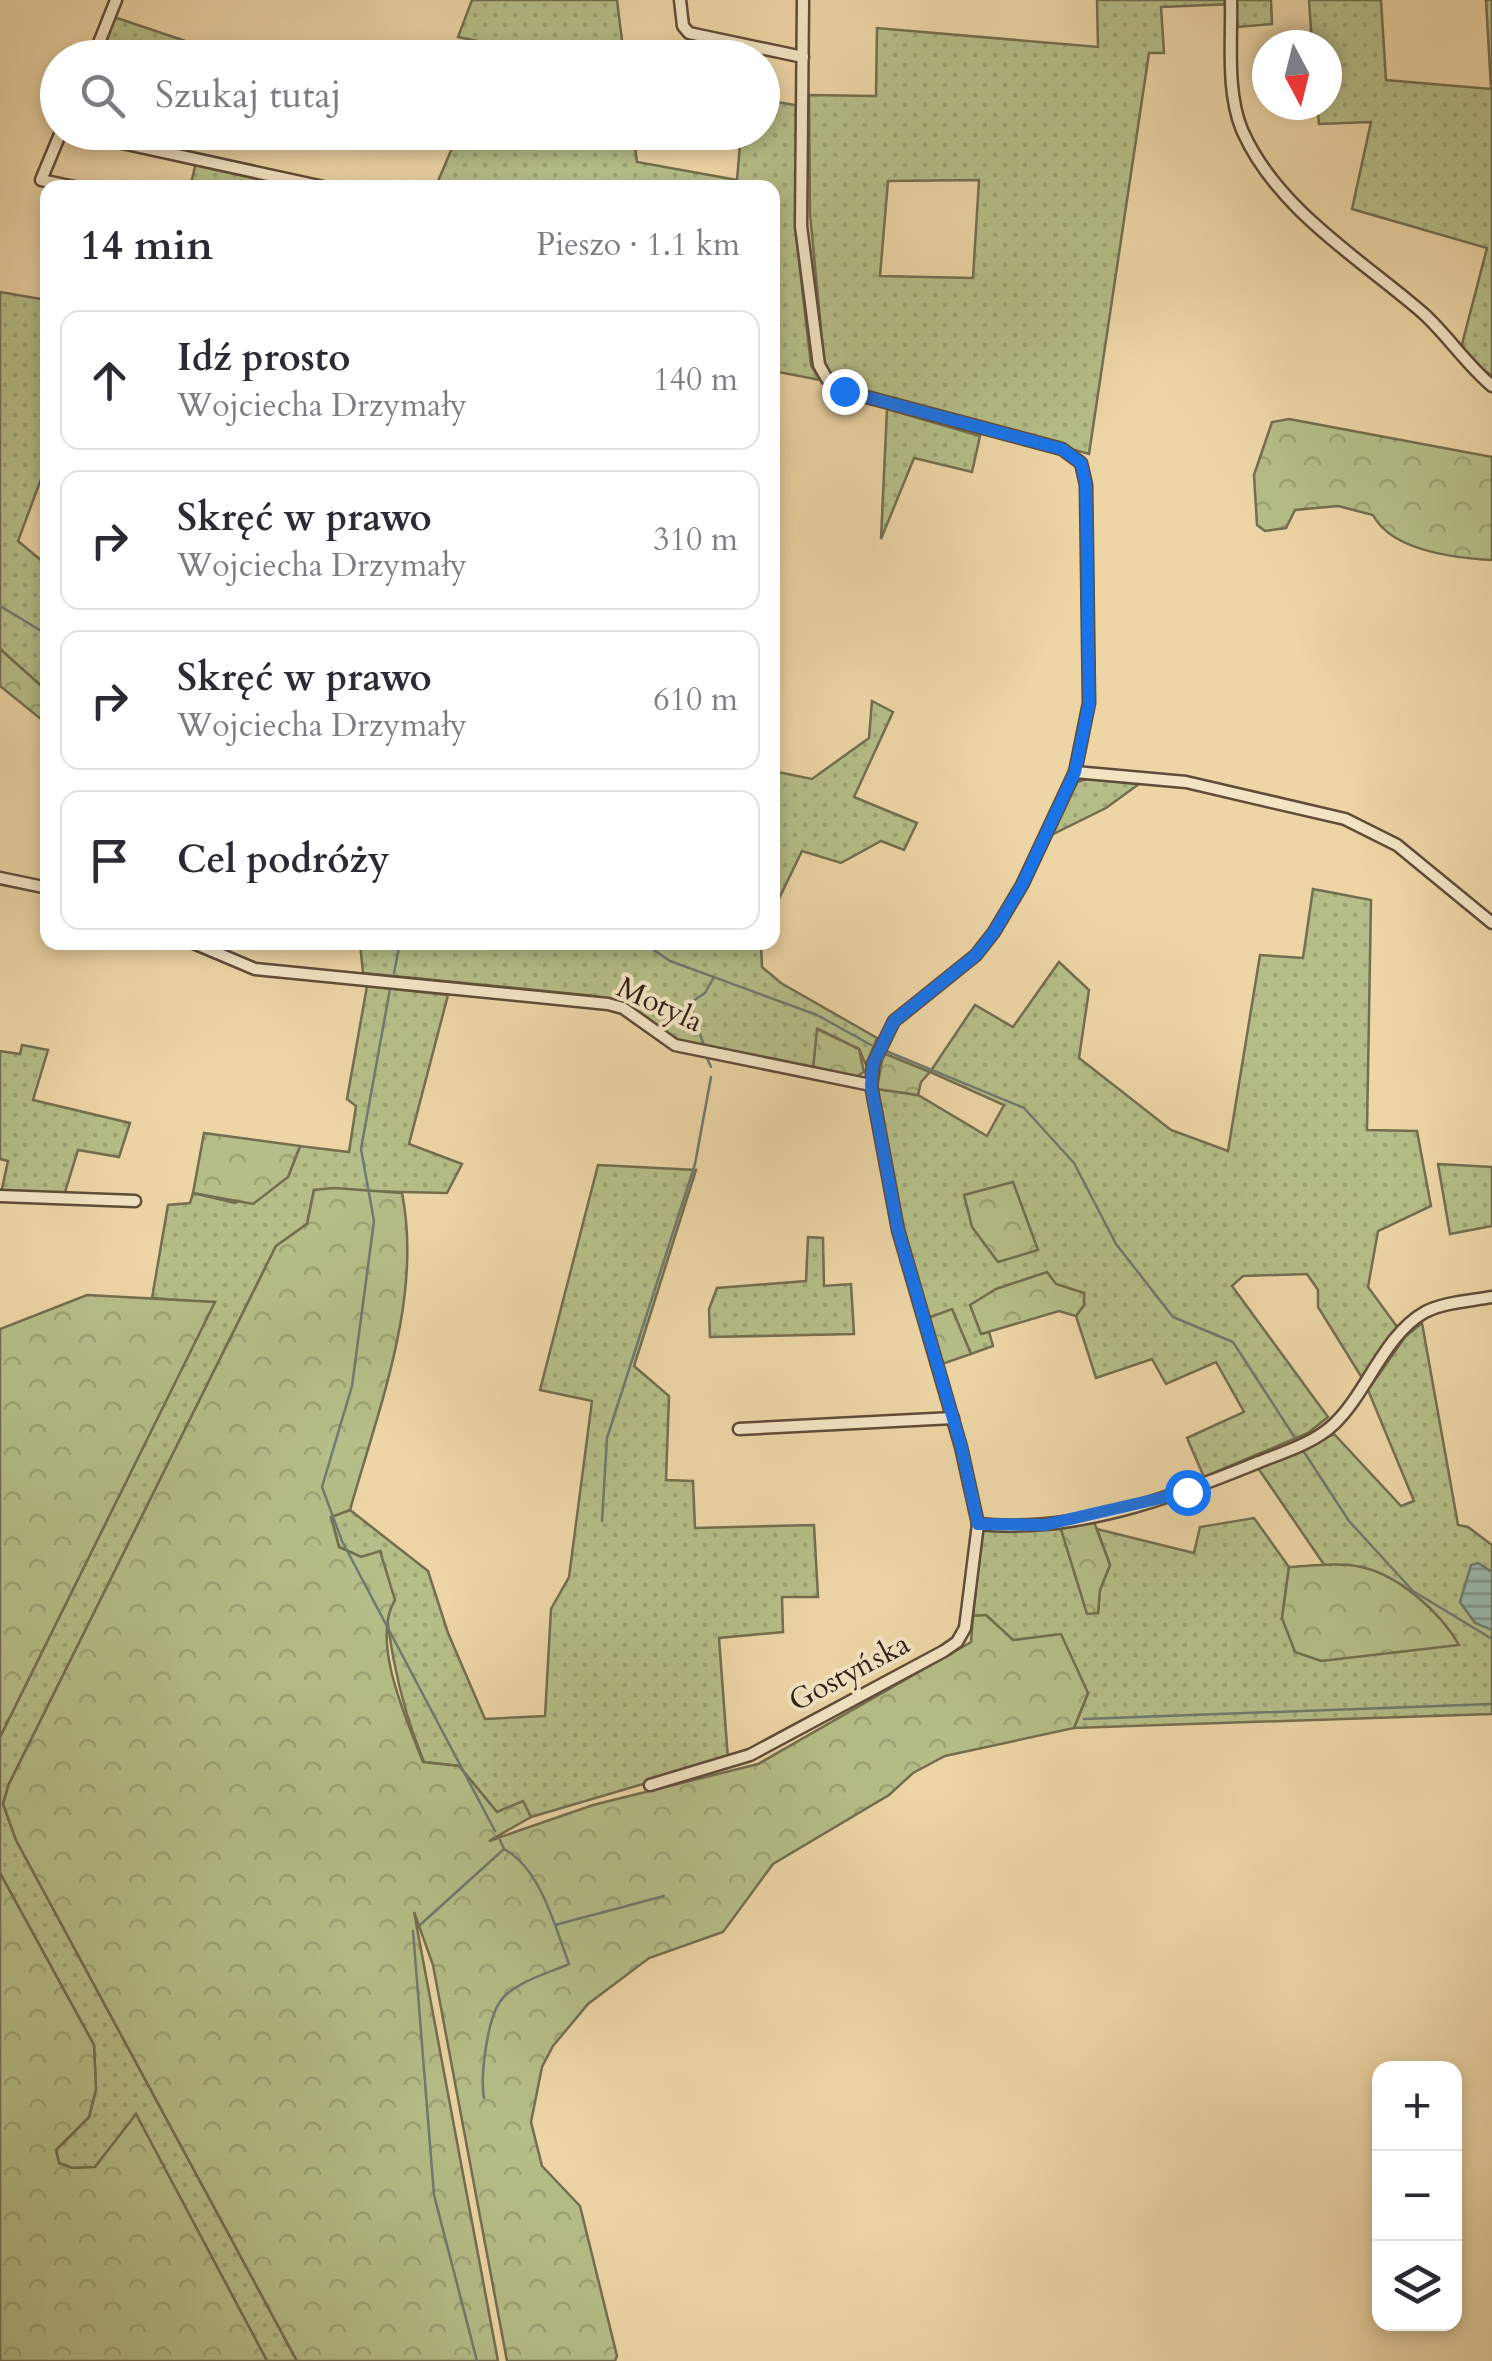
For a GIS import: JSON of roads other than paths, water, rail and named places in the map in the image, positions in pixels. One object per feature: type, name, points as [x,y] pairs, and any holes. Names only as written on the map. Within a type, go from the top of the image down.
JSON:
[{"type":"street","points":[[99,40],[116,0]]},
{"type":"street","points":[[680,0],[683,26],[689,33],[724,40]]},
{"type":"street","points":[[803,0],[802,226],[820,366],[827,379],[844,391],[902,409],[1062,449],[1081,463],[1085,473],[1089,704],[1075,772],[1022,885],[994,932],[964,966],[894,1021],[873,1064],[871,1085],[898,1230],[953,1418],[978,1524],[1044,1525],[1110,1512],[1187,1492],[1282,1452],[1334,1424],[1414,1320],[1445,1305],[1492,1297]]},
{"type":"street","points":[[1231,0],[1235,105],[1255,151],[1294,205],[1338,248],[1427,317],[1464,362],[1492,386]]},
{"type":"street","points":[[780,51],[803,56]]},
{"type":"street","points":[[41,180],[54,150]]},
{"type":"street","points":[[154,150],[291,180]]},
{"type":"street","points":[[1075,772],[1186,782],[1345,819],[1397,845],[1492,923]]},
{"type":"street","points":[[0,878],[40,886]]},
{"type":"street","name":"Motyla","points":[[222,950],[256,969],[608,1004],[622,1008],[675,1045],[871,1085]]},
{"type":"street","points":[[0,1196],[135,1201]]},
{"type":"street","points":[[739,1429],[953,1418]]},
{"type":"street","name":"Gostyńska","points":[[650,1785],[750,1754],[957,1642],[965,1628],[978,1524]]},
{"type":"waterway","points":[[0,606],[40,630]]},
{"type":"waterway","points":[[394,973],[398,950]]},
{"type":"waterway","points":[[654,950],[670,961],[817,1015],[871,1045]]},
{"type":"waterway","points":[[703,1043],[690,1003],[705,993],[714,977]]},
{"type":"waterway","points":[[390,989],[361,1149],[374,1221],[352,1386],[322,1487],[342,1541],[495,1831]]},
{"type":"waterway","points":[[886,1051],[1024,1108],[1074,1163],[1116,1244],[1173,1317],[1233,1342],[1295,1438]]},
{"type":"waterway","points":[[707,1058],[711,1067]]},
{"type":"waterway","points":[[602,1521],[607,1438],[695,1164],[711,1077]]},
{"type":"waterway","points":[[1304,1452],[1349,1521],[1413,1591],[1492,1639]]},
{"type":"waterway","points":[[1084,1719],[1492,1704]]},
{"type":"waterway","points":[[420,1925],[504,1849],[500,1840]]},
{"type":"waterway","points":[[484,2098],[486,2050],[499,2003],[521,1984],[569,1964],[537,1884],[517,1858],[504,1849]]},
{"type":"waterway","points":[[555,1925],[664,1896]]},
{"type":"waterway","points":[[413,1931],[434,2195],[477,2361]]}]
